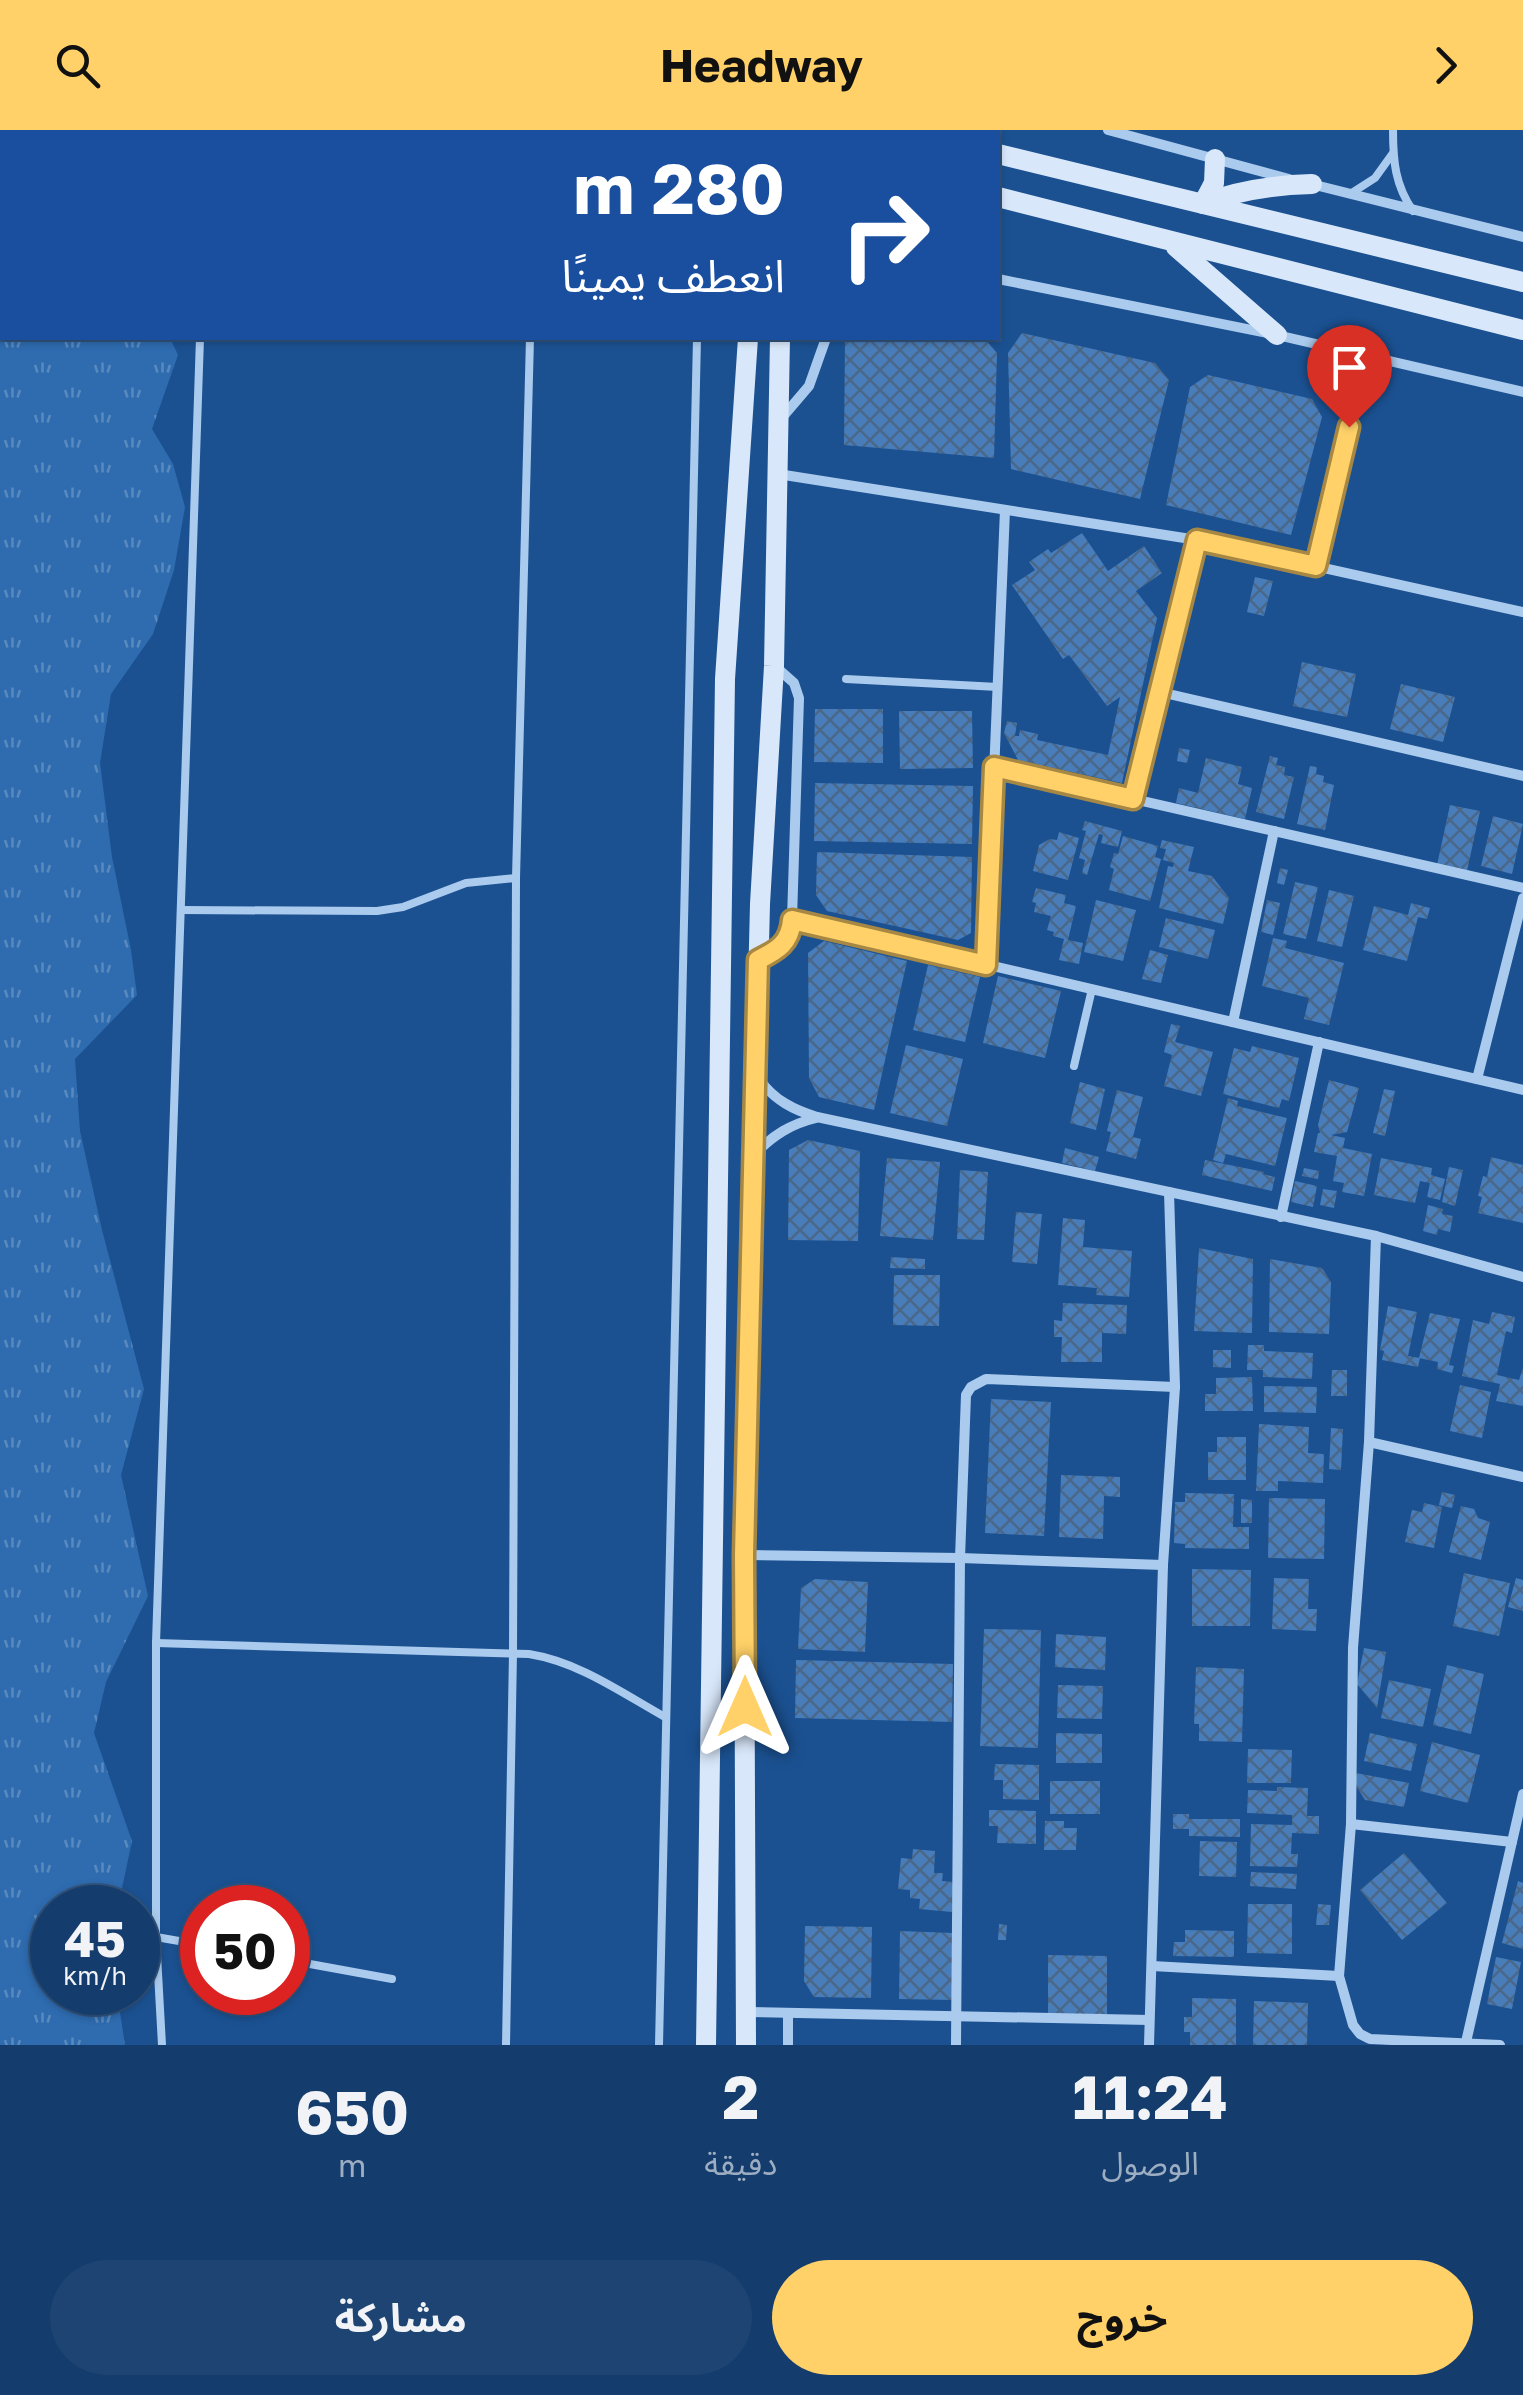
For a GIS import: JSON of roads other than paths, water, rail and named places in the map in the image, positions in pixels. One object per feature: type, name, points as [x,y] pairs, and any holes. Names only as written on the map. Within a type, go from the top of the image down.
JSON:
[{"type":"main road","points":[[1000,154],[1523,282]]},
{"type":"main road","points":[[1203,204],[1214,182],[1215,159]]},
{"type":"main road","points":[[1203,204],[1268,186],[1312,184]]},
{"type":"main road","points":[[1000,199],[1523,330]]},
{"type":"main road","points":[[1171,242],[1277,335]]},
{"type":"main road","points":[[706,2045],[725,679],[748,340]]},
{"type":"main road","points":[[746,2045],[744,1555],[754,1070],[774,666],[780,340]]},
{"type":"main road","points":[[780,375],[790,355],[792,340]]},
{"type":"street","points":[[1108,130],[1523,237]]},
{"type":"street","points":[[1000,279],[1277,335],[1523,392]]},
{"type":"street","points":[[779,421],[809,386],[825,340]]},
{"type":"street","points":[[1316,566],[1349,427]]},
{"type":"street","points":[[778,474],[1197,540],[1523,612]]},
{"type":"street","points":[[986,965],[1005,510]]},
{"type":"street","points":[[1133,799],[1197,540]]},
{"type":"street","points":[[758,960],[788,940],[792,920],[800,698],[794,683],[774,666]]},
{"type":"street","points":[[1160,692],[1523,776]]},
{"type":"street","points":[[994,767],[1523,888]]},
{"type":"street","points":[[1233,1022],[1274,831]]},
{"type":"street","points":[[1476,1079],[1523,898]]},
{"type":"street","points":[[792,920],[1523,1090]]},
{"type":"street","points":[[1282,1216],[1320,1042]]},
{"type":"street","points":[[754,1070],[779,1100],[817,1118],[1376,1236],[1523,1278]]},
{"type":"street","points":[[752,1157],[780,1132],[817,1118]]},
{"type":"street","points":[[1149,2045],[1164,1566],[1175,1387],[1169,1192]]},
{"type":"street","points":[[1376,1236],[1369,1442],[1353,1648],[1350,1824],[1340,1976],[1353,2025],[1370,2040],[1500,2045]]},
{"type":"street","points":[[956,2045],[960,1558],[966,1394],[978,1382],[995,1379],[1175,1387]]},
{"type":"street","points":[[1369,1442],[1523,1477]]},
{"type":"street","points":[[744,1555],[1164,1566]]},
{"type":"street","points":[[1466,2042],[1523,1794]]},
{"type":"street","points":[[1350,1824],[1512,1842]]},
{"type":"street","points":[[1152,1966],[1340,1976]]},
{"type":"street","points":[[747,2012],[1150,2020]]},
{"type":"street","points":[[788,2013],[788,2045]]},
{"type":"lane","points":[[1394,130],[1398,184],[1414,211]]},
{"type":"lane","points":[[1350,194],[1376,178],[1393,153]]},
{"type":"lane","points":[[156,1885],[156,1643],[200,340]]},
{"type":"lane","points":[[506,2045],[513,1653],[516,878],[530,340]]},
{"type":"lane","points":[[659,2045],[697,340]]},
{"type":"lane","points":[[846,679],[998,687]]},
{"type":"lane","points":[[181,910],[377,912],[466,883],[516,878]]},
{"type":"lane","points":[[1074,1066],[1092,989]]},
{"type":"lane","points":[[156,1643],[546,1656],[576,1667],[666,1717]]},
{"type":"lane","points":[[310,1964],[392,1979]]},
{"type":"lane","points":[[160,2009],[162,2045]]}]
